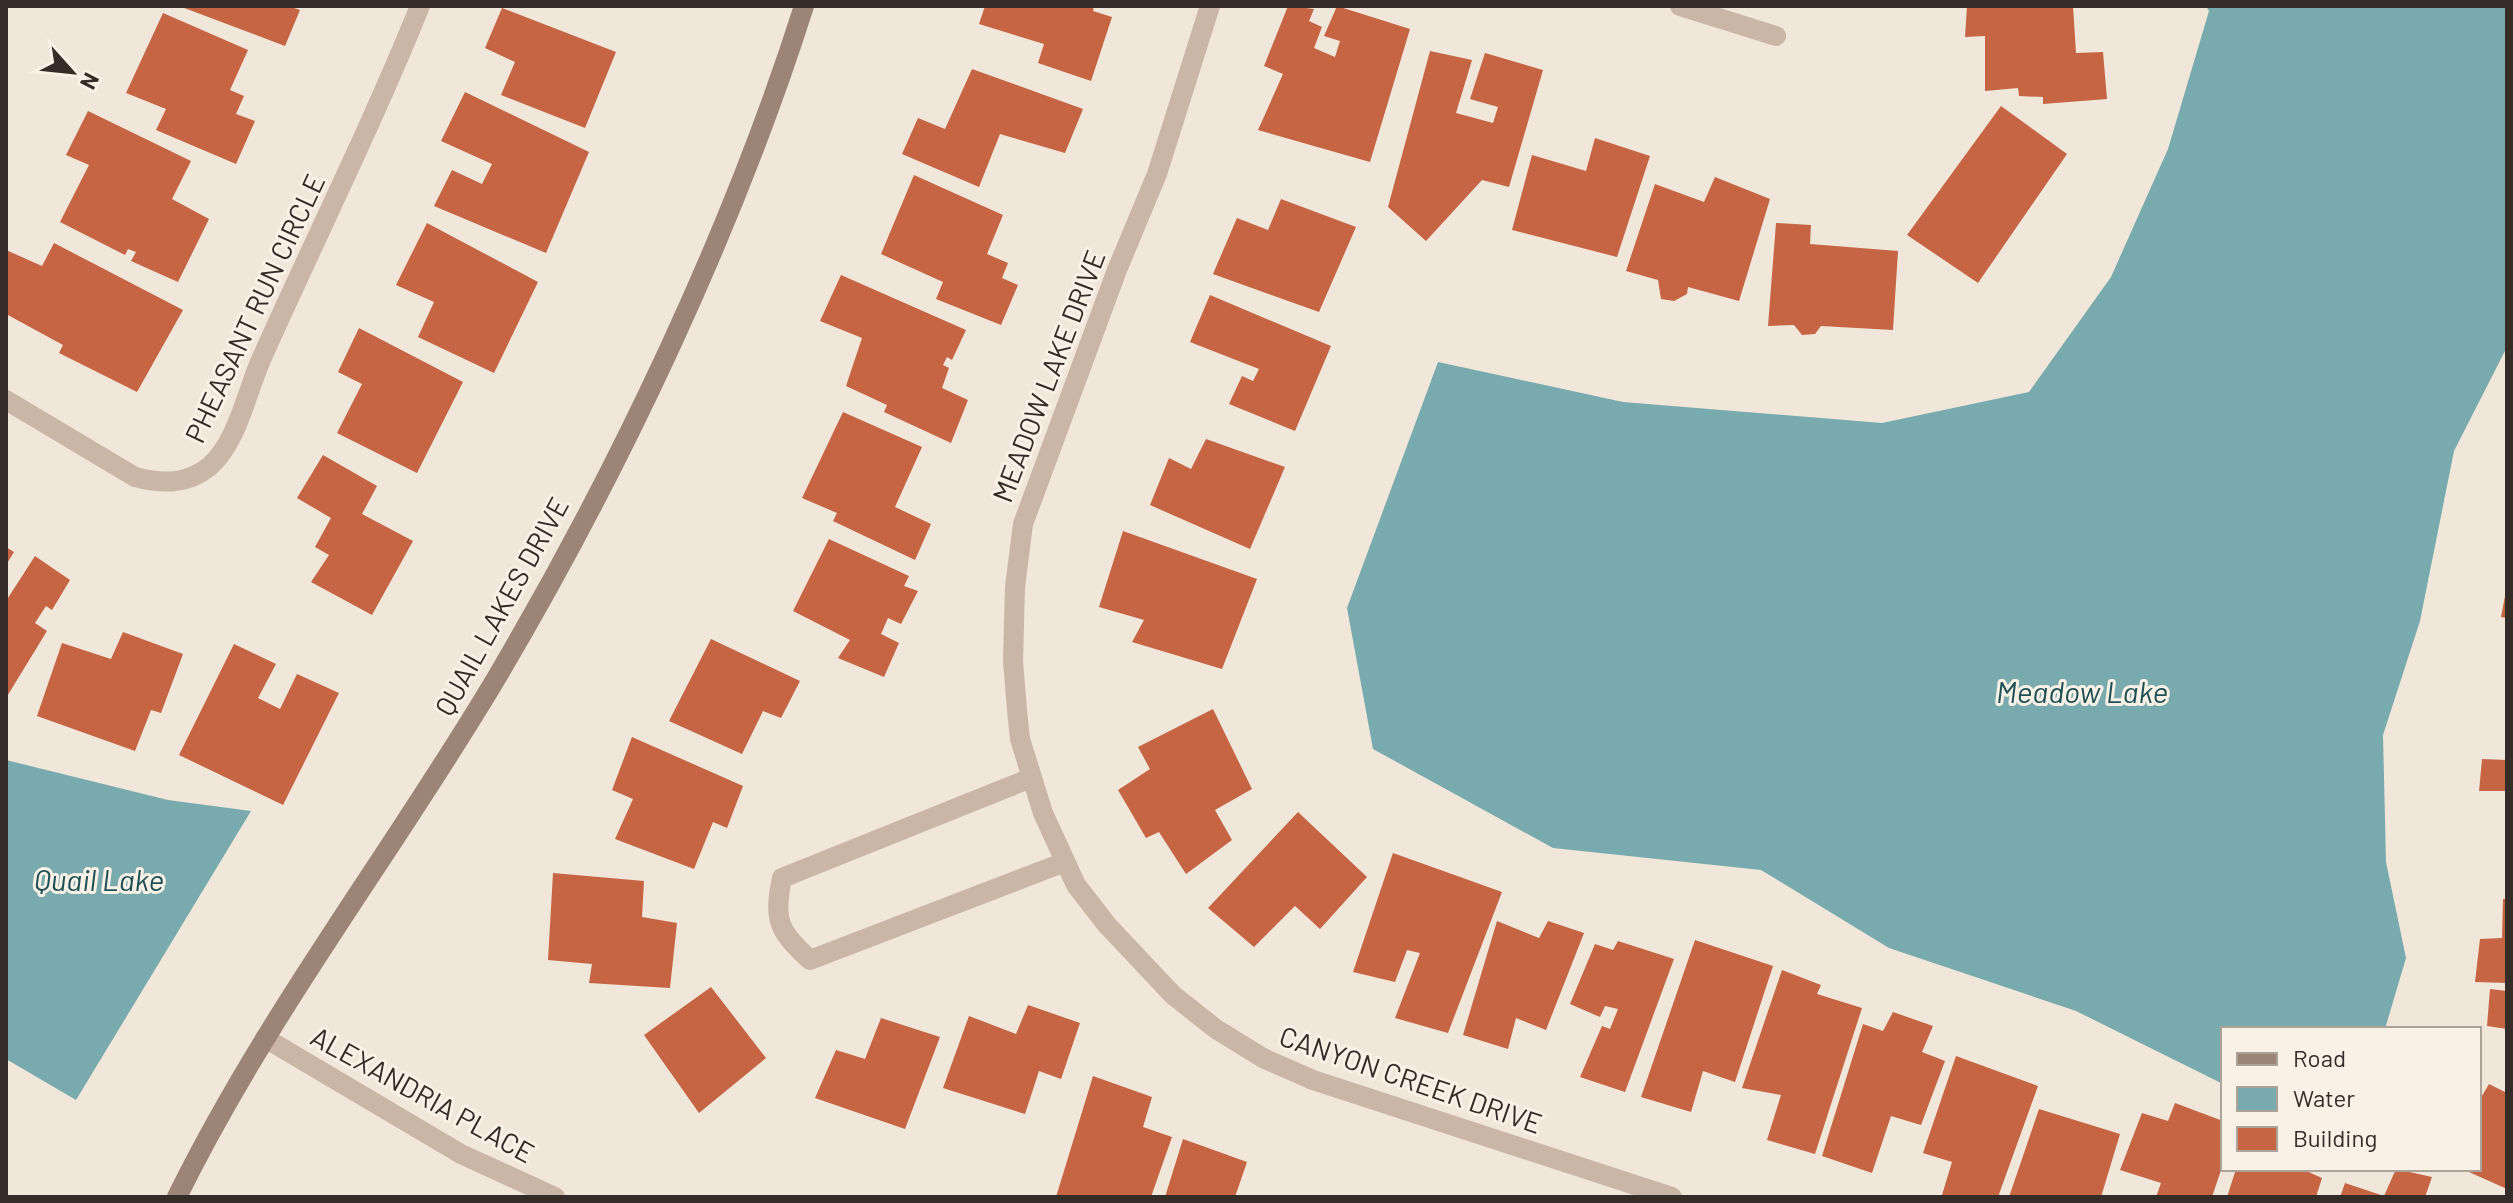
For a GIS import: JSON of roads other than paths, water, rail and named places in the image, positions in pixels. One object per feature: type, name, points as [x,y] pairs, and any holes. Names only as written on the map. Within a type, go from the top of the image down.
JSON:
[{"type":"main road","name":"QUAIL LAKES DRIVE","points":[[177,1197],[203,1144],[265,1038],[379,867],[498,675],[624,441],[707,261],[781,78],[804,6]]},
{"type":"street","name":"PHEASANT RUN CIRCLE","points":[[6,400],[135,477],[158,483],[186,480],[210,466],[225,448],[259,364],[377,113],[420,6]]},
{"type":"street","name":"MEADOW LAKE DRIVE","points":[[1031,778],[1020,739],[1013,661],[1015,587],[1023,524],[1117,270],[1157,174],[1210,6]]},
{"type":"street","points":[[1680,6],[1776,36]]},
{"type":"street","name":"CANYON CREEK DRIVE","points":[[1031,778],[1076,885],[1107,925],[1173,995],[1216,1029],[1263,1058],[1313,1080],[1672,1197]]},
{"type":"street","points":[[1031,778],[782,878],[776,905],[779,923],[786,937],[810,960],[1065,862]]},
{"type":"street","name":"ALEXANDRIA PLACE","points":[[265,1038],[461,1154],[555,1197]]},
{"type":"water","name":"Meadow Lake","points":[[2206,6],[2507,6],[2507,347],[2454,451],[2420,621],[2383,735],[2386,862],[2406,958],[2386,1027],[2221,1027],[2221,1083],[2076,1011],[1889,948],[1761,870],[1553,848],[1373,749],[1347,608],[1438,362],[1623,402],[1882,423],[2029,392],[2111,277],[2168,149],[2209,11]]},
{"type":"water","name":"Quail Lake","points":[[6,760],[168,800],[251,811],[76,1100],[6,1059]]}]
